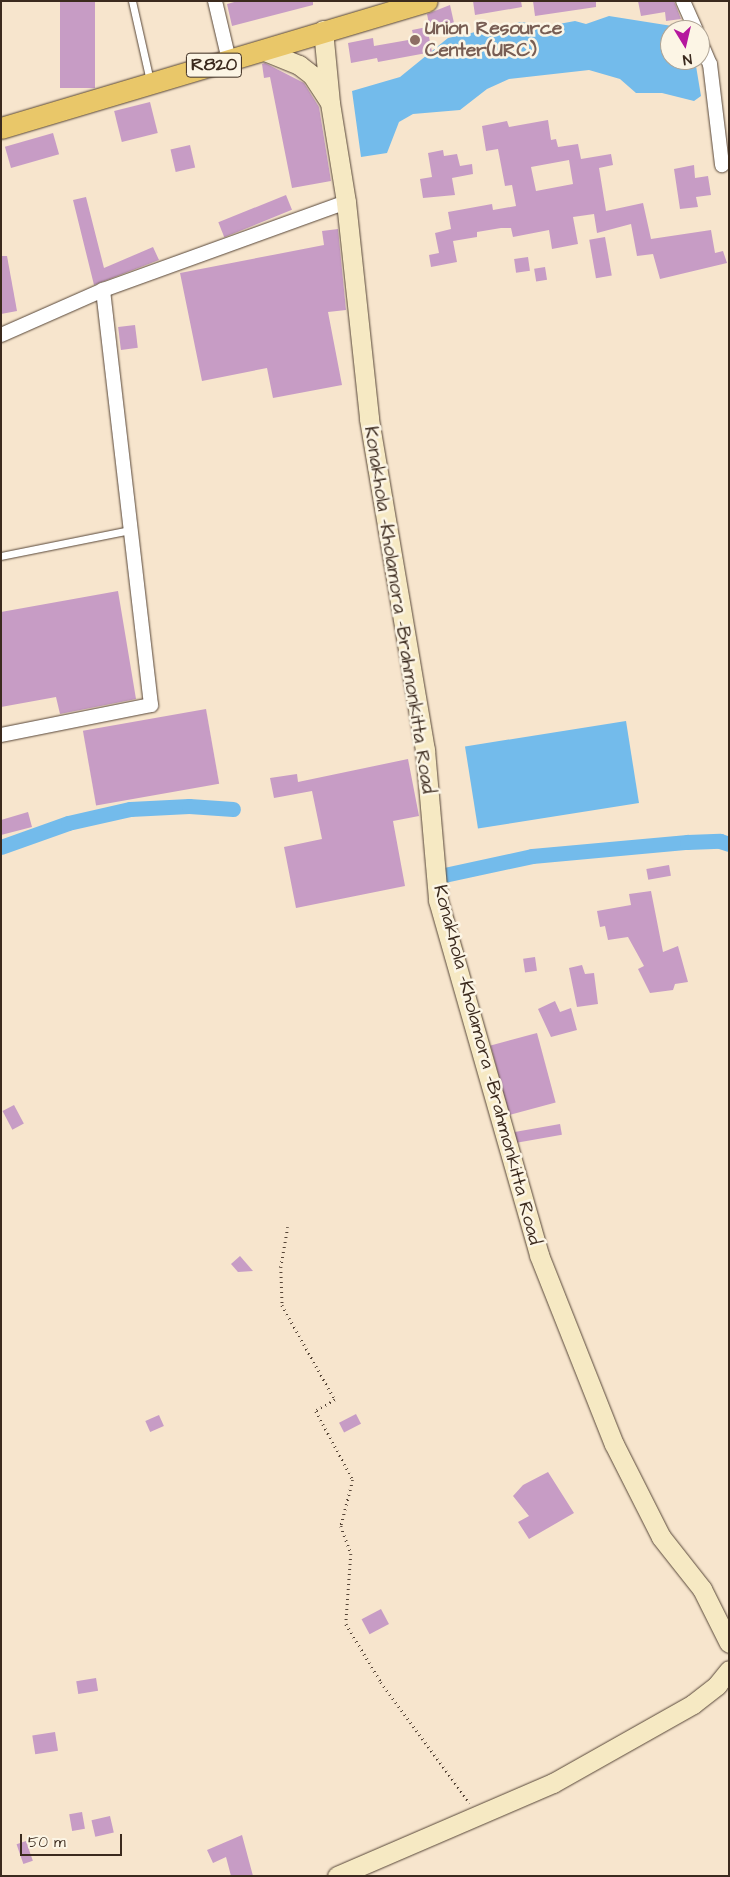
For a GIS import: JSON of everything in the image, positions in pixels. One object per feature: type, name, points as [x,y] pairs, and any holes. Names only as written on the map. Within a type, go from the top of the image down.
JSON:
[{"type":"main road","name":"R820","points":[[1,128],[151,84],[323,30],[426,1]]},
{"type":"main road","name":"Konakhola -Kholamora -Brahmonkitta Road","points":[[323,30],[330,103],[346,202],[369,419],[425,750],[438,900],[546,1273],[614,1444],[662,1537],[702,1589],[729,1643]]},
{"type":"main road","points":[[262,50],[300,65],[312,75],[330,103]]},
{"type":"main road","points":[[337,1876],[553,1783],[693,1704],[717,1685],[729,1670]]},
{"type":"street","points":[[215,1],[229,60]]},
{"type":"street","points":[[684,1],[692,20]]},
{"type":"street","points":[[710,64],[722,165]]},
{"type":"street","points":[[1,335],[103,290],[346,202]]},
{"type":"street","points":[[1,736],[151,705],[103,290]]},
{"type":"lane","points":[[132,1],[151,84]]},
{"type":"lane","points":[[1,556],[130,530]]},
{"type":"path","points":[[288,1227],[281,1267],[282,1305],[335,1400],[316,1411],[353,1480],[341,1526],[351,1554],[346,1624],[381,1682],[478,1815]]},
{"type":"water","points":[[609,16],[660,24],[660,70],[697,70],[701,96],[694,101],[662,93],[636,93],[620,79],[589,70],[509,79],[487,89],[460,110],[413,114],[399,122],[387,153],[361,157],[352,91],[400,77],[448,38],[521,22],[548,26],[575,21],[586,24]]},
{"type":"water","points":[[626,721],[639,803],[478,828],[465,746]]},
{"type":"building","points":[[60,1],[95,1],[95,88],[60,88]]},
{"type":"building","points":[[238,1],[313,1],[313,5],[232,26],[227,4]]},
{"type":"building","points":[[473,1],[521,1],[522,7],[475,15]]},
{"type":"building","points":[[533,1],[596,1],[596,7],[535,16]]},
{"type":"building","points":[[638,1],[674,1],[681,19],[666,20],[665,12],[641,16]]},
{"type":"building","points":[[450,5],[454,23],[430,29],[427,14]]},
{"type":"building","points":[[427,27],[432,52],[378,62],[377,58],[351,63],[348,43],[373,38],[374,46],[414,39],[412,30]]},
{"type":"building","points":[[265,63],[304,83],[319,107],[331,181],[292,188],[270,77],[264,78],[262,64]]},
{"type":"building","points":[[150,102],[158,133],[122,142],[114,111]]},
{"type":"building","points":[[548,120],[551,140],[556,139],[558,147],[578,144],[581,159],[611,154],[613,165],[599,168],[606,211],[643,203],[651,239],[711,230],[715,253],[723,251],[727,263],[660,279],[653,254],[637,256],[631,224],[597,233],[594,214],[573,217],[578,244],[552,249],[549,230],[513,237],[511,228],[501,228],[477,232],[477,237],[453,241],[457,262],[431,267],[429,255],[439,253],[435,233],[451,229],[448,212],[492,204],[493,210],[516,206],[512,185],[505,186],[498,149],[486,151],[482,126],[507,121],[509,127]],"holes":[[[569,160],[573,184],[536,191],[531,167]]]},
{"type":"building","points":[[53,133],[59,154],[11,168],[5,147]]},
{"type":"building","points":[[190,145],[195,167],[176,172],[171,149]]},
{"type":"building","points":[[443,150],[444,156],[457,154],[460,166],[472,164],[473,174],[452,178],[455,195],[423,198],[420,179],[432,177],[428,153]]},
{"type":"building","points":[[694,165],[695,178],[708,176],[711,195],[696,197],[698,207],[680,209],[674,169]]},
{"type":"building","points":[[286,195],[292,210],[224,237],[218,222]]},
{"type":"building","points":[[86,197],[104,268],[153,247],[159,260],[94,285],[73,200]]},
{"type":"building","points":[[338,229],[346,310],[328,312],[342,385],[273,398],[267,368],[202,381],[180,273],[324,245],[322,231]]},
{"type":"building","points":[[605,237],[612,275],[596,278],[589,240]]},
{"type":"building","points":[[1,256],[7,256],[17,311],[1,314]]},
{"type":"building","points":[[528,257],[530,271],[516,273],[514,259]]},
{"type":"building","points":[[545,267],[547,280],[536,282],[534,269]]},
{"type":"building","points":[[135,325],[138,348],[121,350],[118,327]]},
{"type":"building","points":[[118,591],[136,699],[60,714],[56,697],[1,707],[1,612]]},
{"type":"building","points":[[206,709],[219,784],[96,806],[83,731]]},
{"type":"building","points":[[408,759],[419,816],[393,821],[405,886],[296,908],[284,847],[322,839],[312,791],[274,798],[270,778],[297,774],[298,782]]},
{"type":"building","points":[[28,812],[32,827],[1,835],[1,820]]},
{"type":"building","points":[[669,865],[671,876],[648,880],[646,869]]},
{"type":"building","points":[[651,891],[663,952],[678,946],[688,982],[675,984],[673,990],[650,993],[638,969],[644,966],[628,937],[608,940],[605,926],[600,927],[597,911],[631,905],[629,894]]},
{"type":"building","points":[[535,957],[537,971],[525,973],[523,959]]},
{"type":"building","points":[[582,965],[585,974],[594,973],[598,1004],[577,1007],[569,968]]},
{"type":"building","points":[[555,1001],[560,1012],[571,1008],[577,1030],[551,1037],[538,1009]]},
{"type":"building","points":[[537,1033],[556,1103],[509,1115],[491,1045]]},
{"type":"building","points":[[14,1105],[24,1124],[12,1130],[3,1111]]},
{"type":"building","points":[[560,1124],[562,1135],[517,1143],[515,1132]]},
{"type":"building","points":[[240,1256],[253,1271],[238,1272],[231,1264]]},
{"type":"building","points":[[356,1414],[361,1424],[344,1432],[339,1423]]},
{"type":"building","points":[[159,1415],[164,1426],[150,1432],[145,1421]]},
{"type":"building","points":[[548,1472],[574,1513],[529,1539],[518,1522],[529,1516],[513,1496],[523,1485]]},
{"type":"building","points":[[381,1609],[389,1624],[370,1634],[362,1619]]},
{"type":"building","points":[[96,1678],[98,1691],[78,1694],[76,1681]]},
{"type":"building","points":[[55,1732],[58,1751],[35,1754],[32,1736]]},
{"type":"building","points":[[82,1812],[85,1829],[72,1831],[69,1814]]},
{"type":"building","points":[[110,1816],[114,1833],[95,1837],[91,1820]]},
{"type":"building","points":[[242,1835],[253,1876],[231,1876],[226,1857],[213,1863],[207,1850]]},
{"type":"building","points":[[26,1841],[33,1861],[23,1864],[17,1844]]},
{"type":"waterway","points":[[1,847],[68,823],[130,809],[189,806],[233,809]]},
{"type":"waterway","points":[[435,877],[532,856],[687,842],[720,841],[729,844]]},
{"type":"place","name":"Union Resource Center(URC)","points":[[415,40]]}]
